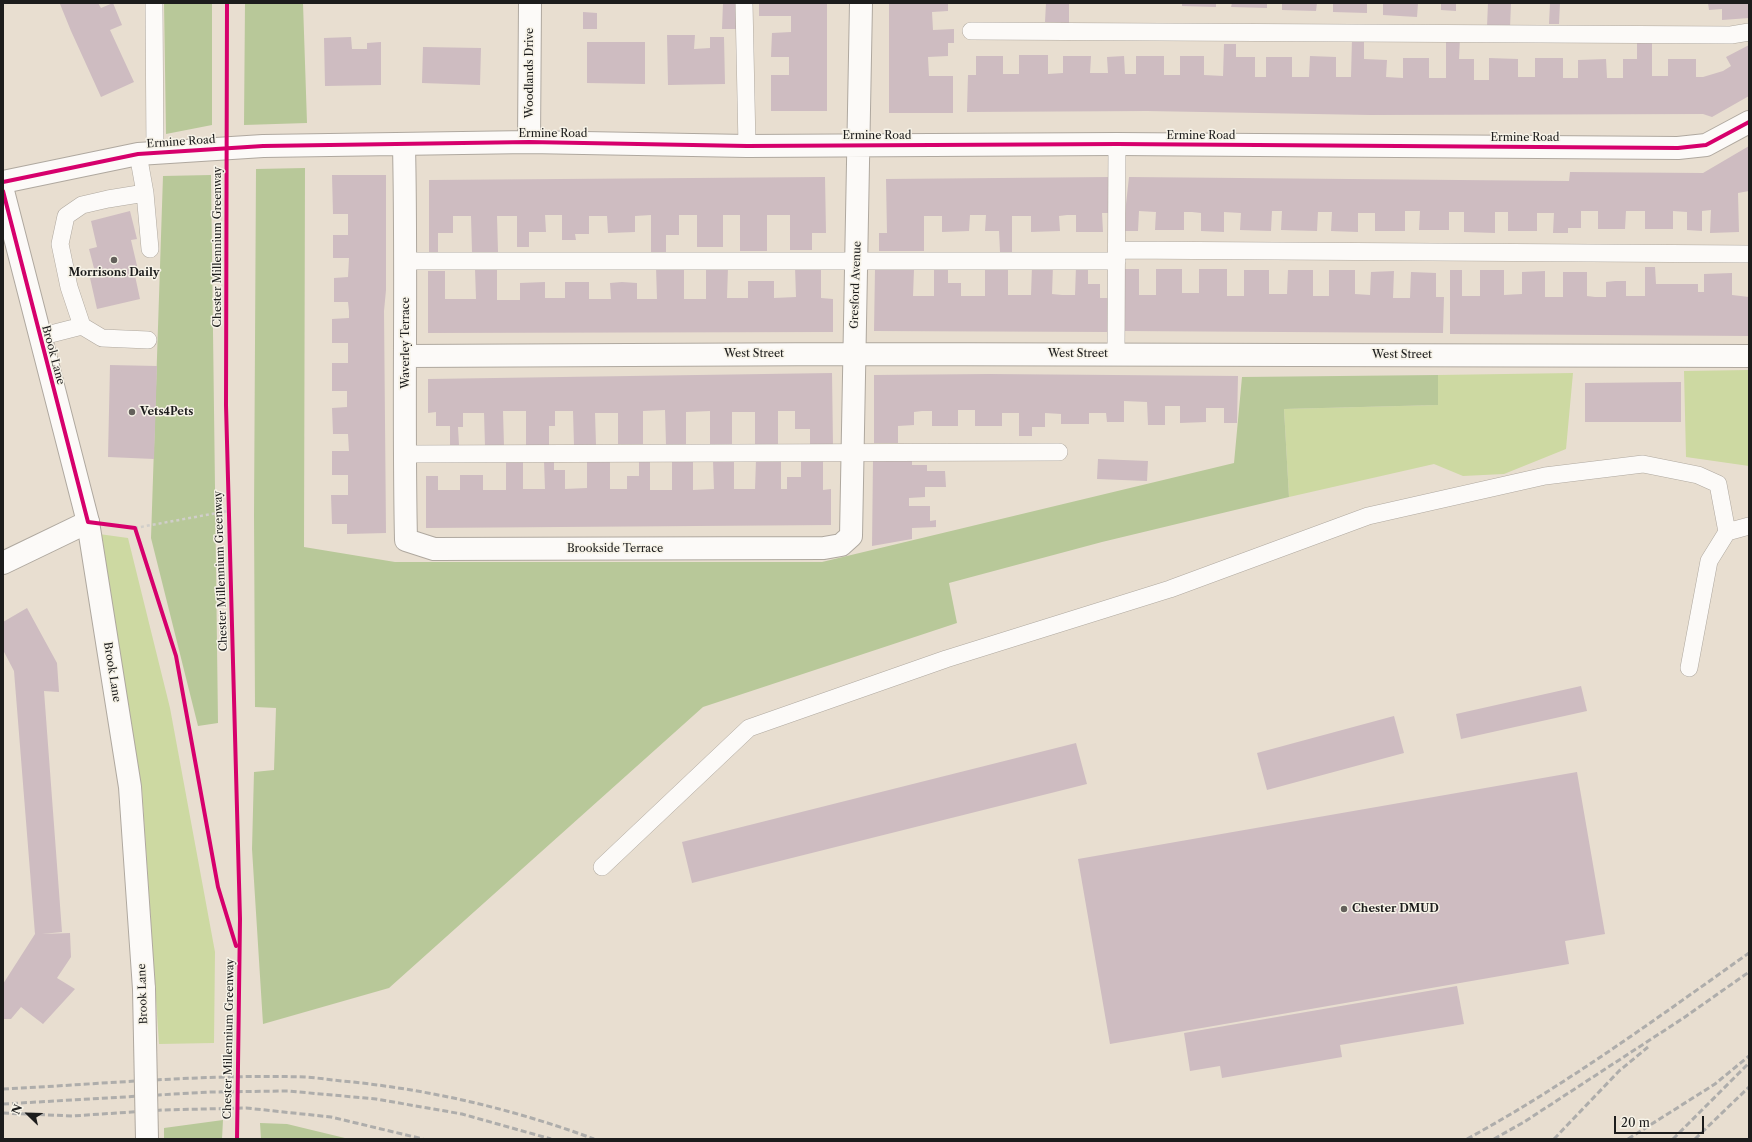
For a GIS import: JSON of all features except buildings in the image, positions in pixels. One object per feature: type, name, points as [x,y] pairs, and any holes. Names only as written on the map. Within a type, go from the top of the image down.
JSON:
[{"type":"street","name":"Woodlands Drive","points":[[529,142],[530,3]]},
{"type":"street","name":"Gresford Avenue","points":[[824,548],[841,545],[852,536],[853,354],[857,260],[861,3]]},
{"type":"street","name":"Ermine Road","points":[[3,182],[147,153],[263,146],[404,146],[529,142],[747,146],[1117,144],[1678,148],[1706,145],[1749,122]]},
{"type":"street","name":"Waverley Terrace","points":[[404,146],[406,261],[404,454],[406,540]]},
{"type":"street","name":"Brook Lane","points":[[3,191],[6,216],[88,522],[130,787],[144,989],[147,1139]]},
{"type":"street","name":"West Street","points":[[406,356],[1116,354],[1749,356]]},
{"type":"street","points":[[3,563],[88,522]]},
{"type":"street","name":"Brookside Terrace","points":[[406,540],[434,549],[824,548]]},
{"type":"lane","points":[[150,249],[145,193],[154,3]]},
{"type":"lane","points":[[744,3],[747,146]]},
{"type":"lane","points":[[971,31],[1530,35],[1723,35],[1749,32]]},
{"type":"lane","points":[[1116,354],[1117,144]]},
{"type":"lane","points":[[145,193],[82,205],[66,216],[60,244],[69,287],[82,326],[102,338],[148,340]]},
{"type":"lane","points":[[406,261],[857,260],[1117,255],[1749,254]]},
{"type":"lane","points":[[39,337],[82,326]]},
{"type":"lane","points":[[404,454],[1059,452]]},
{"type":"lane","points":[[602,867],[749,728],[946,659],[1170,589],[1368,516],[1545,476],[1643,464],[1698,475],[1718,484],[1727,532],[1709,562],[1689,668]]},
{"type":"lane","points":[[1727,532],[1749,526]]},
{"type":"path","points":[[88,522],[135,528],[228,511]]},
{"type":"path","points":[[135,528],[138,535]]},
{"type":"green space","points":[[164,3],[212,3],[212,125],[166,134]]},
{"type":"green space","points":[[245,3],[303,3],[307,123],[244,125]]},
{"type":"green space","points":[[305,168],[304,547],[395,562],[822,562],[1234,463],[1242,377],[1438,375],[1438,405],[1284,409],[1289,497],[1102,542],[949,583],[957,623],[703,707],[389,988],[263,1024],[252,849],[254,772],[274,770],[276,708],[255,707],[254,515],[256,169]]},
{"type":"green space","points":[[211,175],[218,723],[198,726],[151,538],[163,176]]},
{"type":"green space","points":[[1749,370],[1749,466],[1686,457],[1684,371]]},
{"type":"green space","points":[[1573,373],[1566,449],[1504,474],[1463,476],[1434,464],[1289,497],[1284,409],[1438,405],[1438,375]]},
{"type":"green space","points":[[99,534],[128,538],[170,708],[215,952],[214,1043],[159,1044],[142,789],[125,706]]},
{"type":"green space","points":[[223,1120],[222,1139],[164,1139],[164,1128]]},
{"type":"green space","points":[[260,1123],[287,1124],[349,1139],[261,1139]]},
{"type":"railway","points":[[1467,1139],[1575,1074],[1749,953]]},
{"type":"railway","points":[[1494,1139],[1524,1122],[1682,1019],[1749,972]]},
{"type":"railway","points":[[1554,1139],[1619,1071],[1648,1047]]},
{"type":"railway","points":[[1628,1139],[1715,1084],[1749,1056]]},
{"type":"railway","points":[[1673,1139],[1749,1063]]},
{"type":"railway","points":[[3,1089],[192,1078],[267,1076],[311,1077],[384,1086],[445,1096],[535,1119],[594,1139]]},
{"type":"railway","points":[[1695,1139],[1749,1087]]},
{"type":"railway","points":[[3,1104],[210,1092],[288,1091],[376,1099],[462,1114],[551,1139]]},
{"type":"railway","points":[[3,1113],[72,1116],[162,1110],[246,1108],[331,1117],[423,1139]]},
{"type":"cycle path","name":"Chester Millennium Greenway","points":[[227,3],[226,405],[240,919],[237,1139]]},
{"type":"cycle path","points":[[3,182],[138,154],[263,146],[529,142],[747,146],[1117,144],[1678,148],[1706,145],[1749,122]]},
{"type":"cycle path","points":[[3,191],[88,522],[135,528],[176,656],[218,887],[236,946]]},
{"type":"place","name":"Morrisons Daily","points":[[114,260]]},
{"type":"place","name":"Vets4Pets","points":[[132,412]]},
{"type":"place","name":"Chester DMUD","points":[[1344,909]]}]
